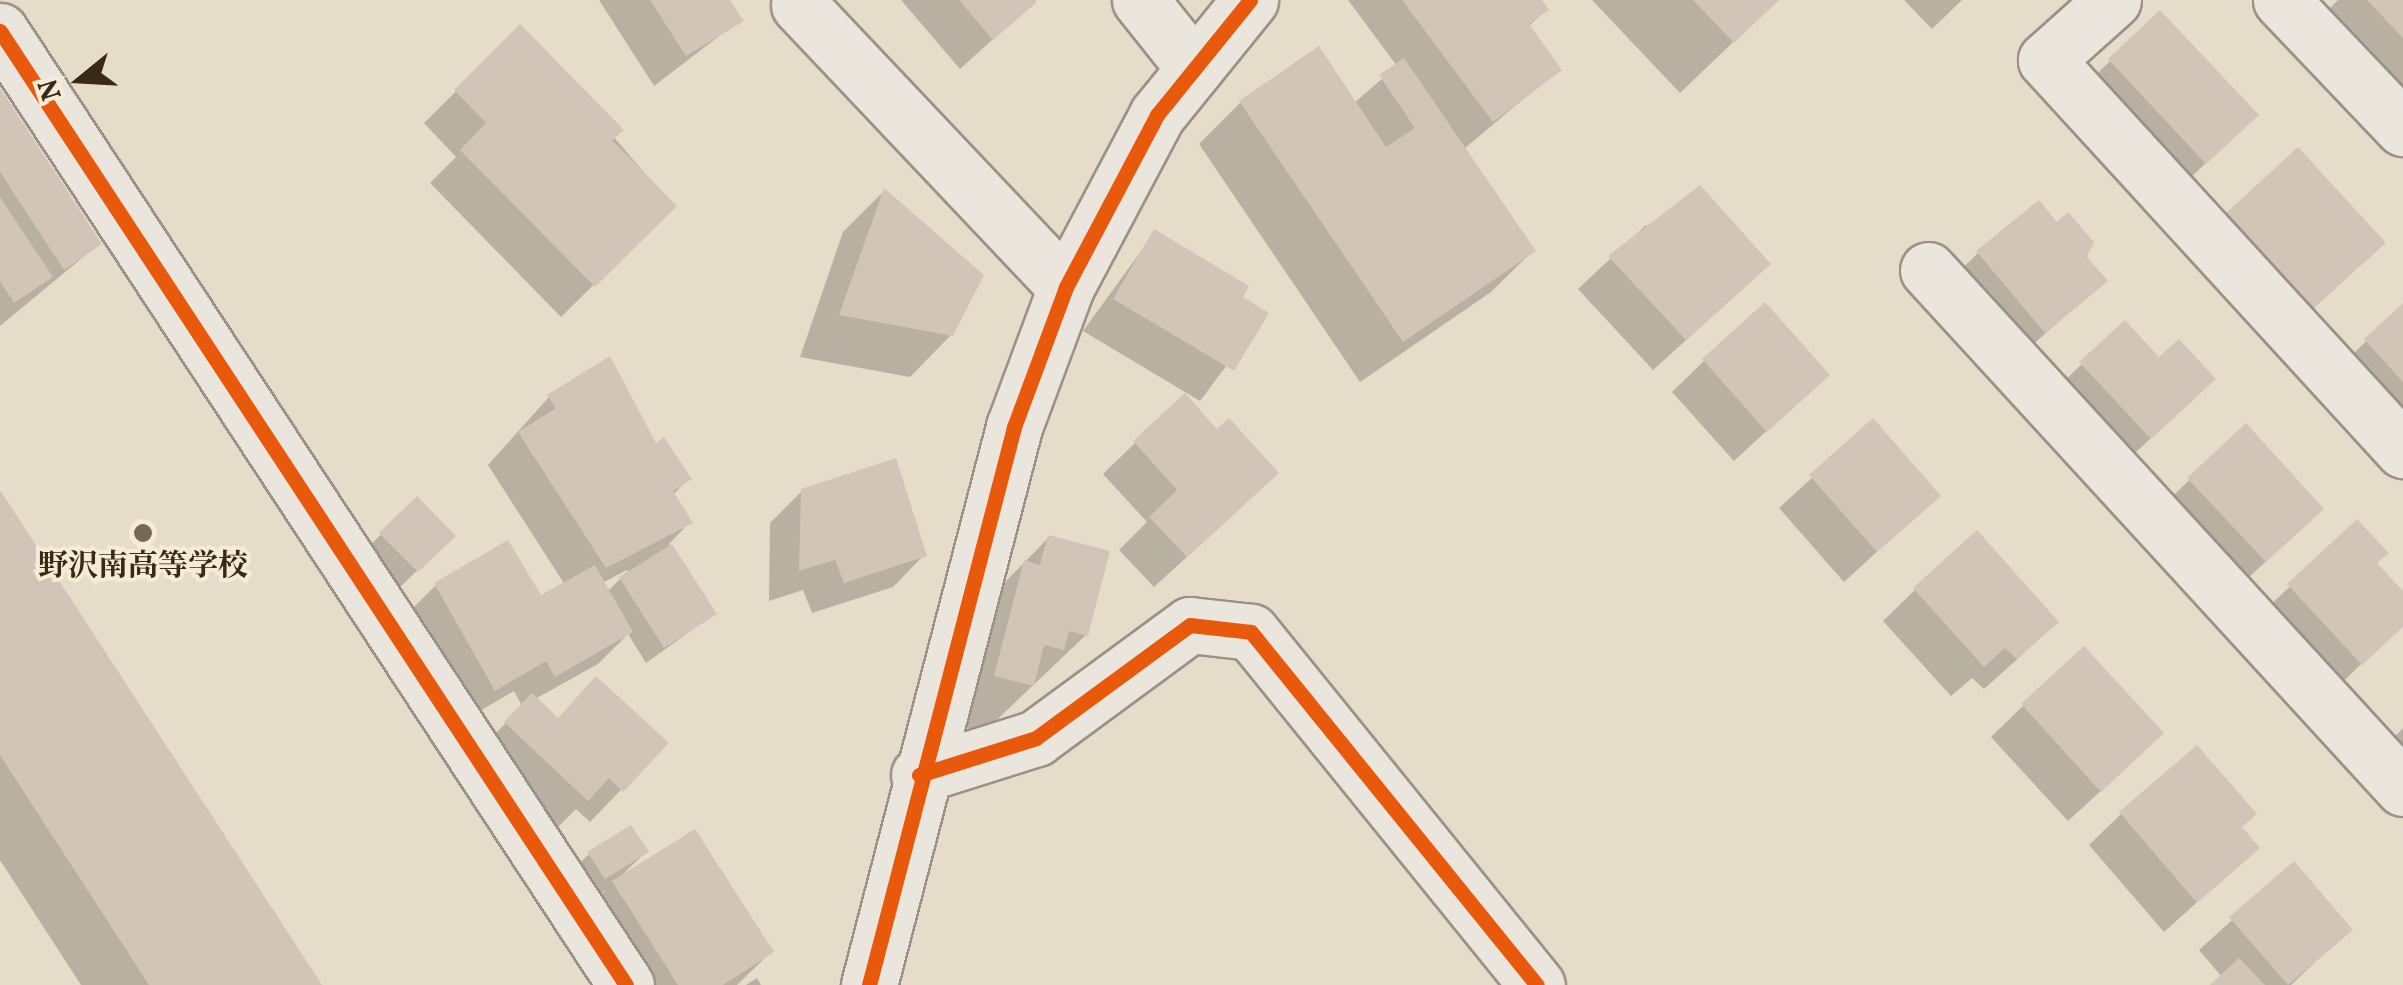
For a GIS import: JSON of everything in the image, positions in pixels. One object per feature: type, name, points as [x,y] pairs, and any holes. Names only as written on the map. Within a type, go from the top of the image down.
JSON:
[{"type":"street","points":[[1140,0],[1194,68]]},
{"type":"street","points":[[869,985],[918,775],[1014,427],[1066,287],[1096,216],[1194,68],[1250,0]]},
{"type":"street","points":[[2113,0],[2046,60],[2403,450]]},
{"type":"street","points":[[2281,0],[2403,128]]},
{"type":"street","points":[[799,5],[1066,287]]},
{"type":"street","points":[[0,32],[626,985]]},
{"type":"street","points":[[1928,270],[2403,788]]},
{"type":"street","points":[[918,775],[1036,738],[1190,625],[1251,632],[1536,985]]},
{"type":"building","points":[[650,0],[730,0],[744,21],[686,56]]},
{"type":"building","points":[[959,0],[1035,0],[1037,2],[993,40]]},
{"type":"building","points":[[1402,0],[1542,0],[1549,10],[1529,24],[1562,70],[1493,122]]},
{"type":"building","points":[[1693,0],[1779,0],[1734,43]]},
{"type":"building","points":[[2367,0],[2403,0],[2403,38]]},
{"type":"building","points":[[2160,10],[2259,115],[2206,164],[2108,59]]},
{"type":"building","points":[[520,24],[624,130],[612,140],[677,206],[595,287],[460,150],[486,123],[454,90]]},
{"type":"building","points":[[1319,46],[1386,147],[1415,128],[1379,75],[1404,58],[1536,251],[1403,342],[1239,101]]},
{"type":"building","points":[[0,88],[102,244],[64,270],[0,172]]},
{"type":"building","points":[[2298,147],[2386,243],[2312,309],[2225,214]]},
{"type":"building","points":[[1700,185],[1771,264],[1686,340],[1608,256]]},
{"type":"building","points":[[884,188],[984,275],[953,336],[839,315]]},
{"type":"building","points":[[0,197],[53,277],[14,303],[0,281]]},
{"type":"building","points":[[2039,200],[2057,222],[2068,212],[2094,242],[2087,257],[2108,281],[2045,333],[1976,251]]},
{"type":"building","points":[[1154,229],[1249,286],[1243,297],[1269,313],[1234,371],[1113,299]]},
{"type":"building","points":[[1765,302],[1830,375],[1767,432],[1702,359]]},
{"type":"building","points":[[2403,303],[2403,382],[2364,339]]},
{"type":"building","points":[[2125,320],[2159,357],[2179,339],[2216,379],[2151,439],[2079,362]]},
{"type":"building","points":[[610,356],[656,443],[664,437],[692,479],[673,491],[693,523],[606,568],[518,432],[556,408],[547,395]]},
{"type":"building","points":[[1185,393],[1217,429],[1229,418],[1279,473],[1187,557],[1149,517],[1177,490],[1133,441]]},
{"type":"building","points":[[1873,418],[1941,496],[1877,552],[1809,475]]},
{"type":"building","points":[[2246,423],[2324,509],[2266,562],[2187,478]]},
{"type":"building","points":[[896,458],[927,556],[844,583],[835,560],[799,571],[801,489]]},
{"type":"building","points":[[0,490],[322,985],[149,985],[0,755]]},
{"type":"building","points":[[417,496],[456,536],[418,572],[379,533]]},
{"type":"building","points":[[2357,519],[2389,553],[2377,563],[2403,591],[2403,627],[2362,665],[2287,584]]},
{"type":"building","points":[[1977,530],[2059,622],[2017,659],[2005,648],[1984,667],[1913,588]]},
{"type":"building","points":[[1048,535],[1110,551],[1088,636],[1069,631],[1064,650],[1044,645],[1034,686],[994,676],[1024,560],[1040,565]]},
{"type":"building","points":[[508,540],[541,595],[595,565],[633,632],[555,677],[546,661],[495,691],[434,583]]},
{"type":"building","points":[[672,544],[717,614],[664,648],[619,577]]},
{"type":"building","points":[[2084,646],[2164,733],[2101,792],[2021,704]]},
{"type":"building","points":[[596,676],[669,743],[623,792],[609,778],[588,801],[504,722],[532,693],[558,718]]},
{"type":"building","points":[[2197,745],[2257,814],[2242,827],[2260,848],[2197,903],[2119,812]]},
{"type":"building","points":[[631,825],[649,852],[605,879],[587,852]]},
{"type":"building","points":[[695,829],[774,952],[723,985],[678,985],[612,881]]},
{"type":"building","points":[[2294,861],[2353,930],[2288,985],[2229,917]]},
{"type":"building","points":[[2239,958],[2265,985],[2210,985]]},
{"type":"cycle path","points":[[869,985],[1014,427],[1066,287],[1157,115],[1250,0]]},
{"type":"cycle path","points":[[0,31],[626,985]]},
{"type":"cycle path","points":[[919,775],[1036,738],[1190,625],[1251,632],[1537,985]]},
{"type":"place","name":"野沢南高等学校","points":[[143,533]]}]
